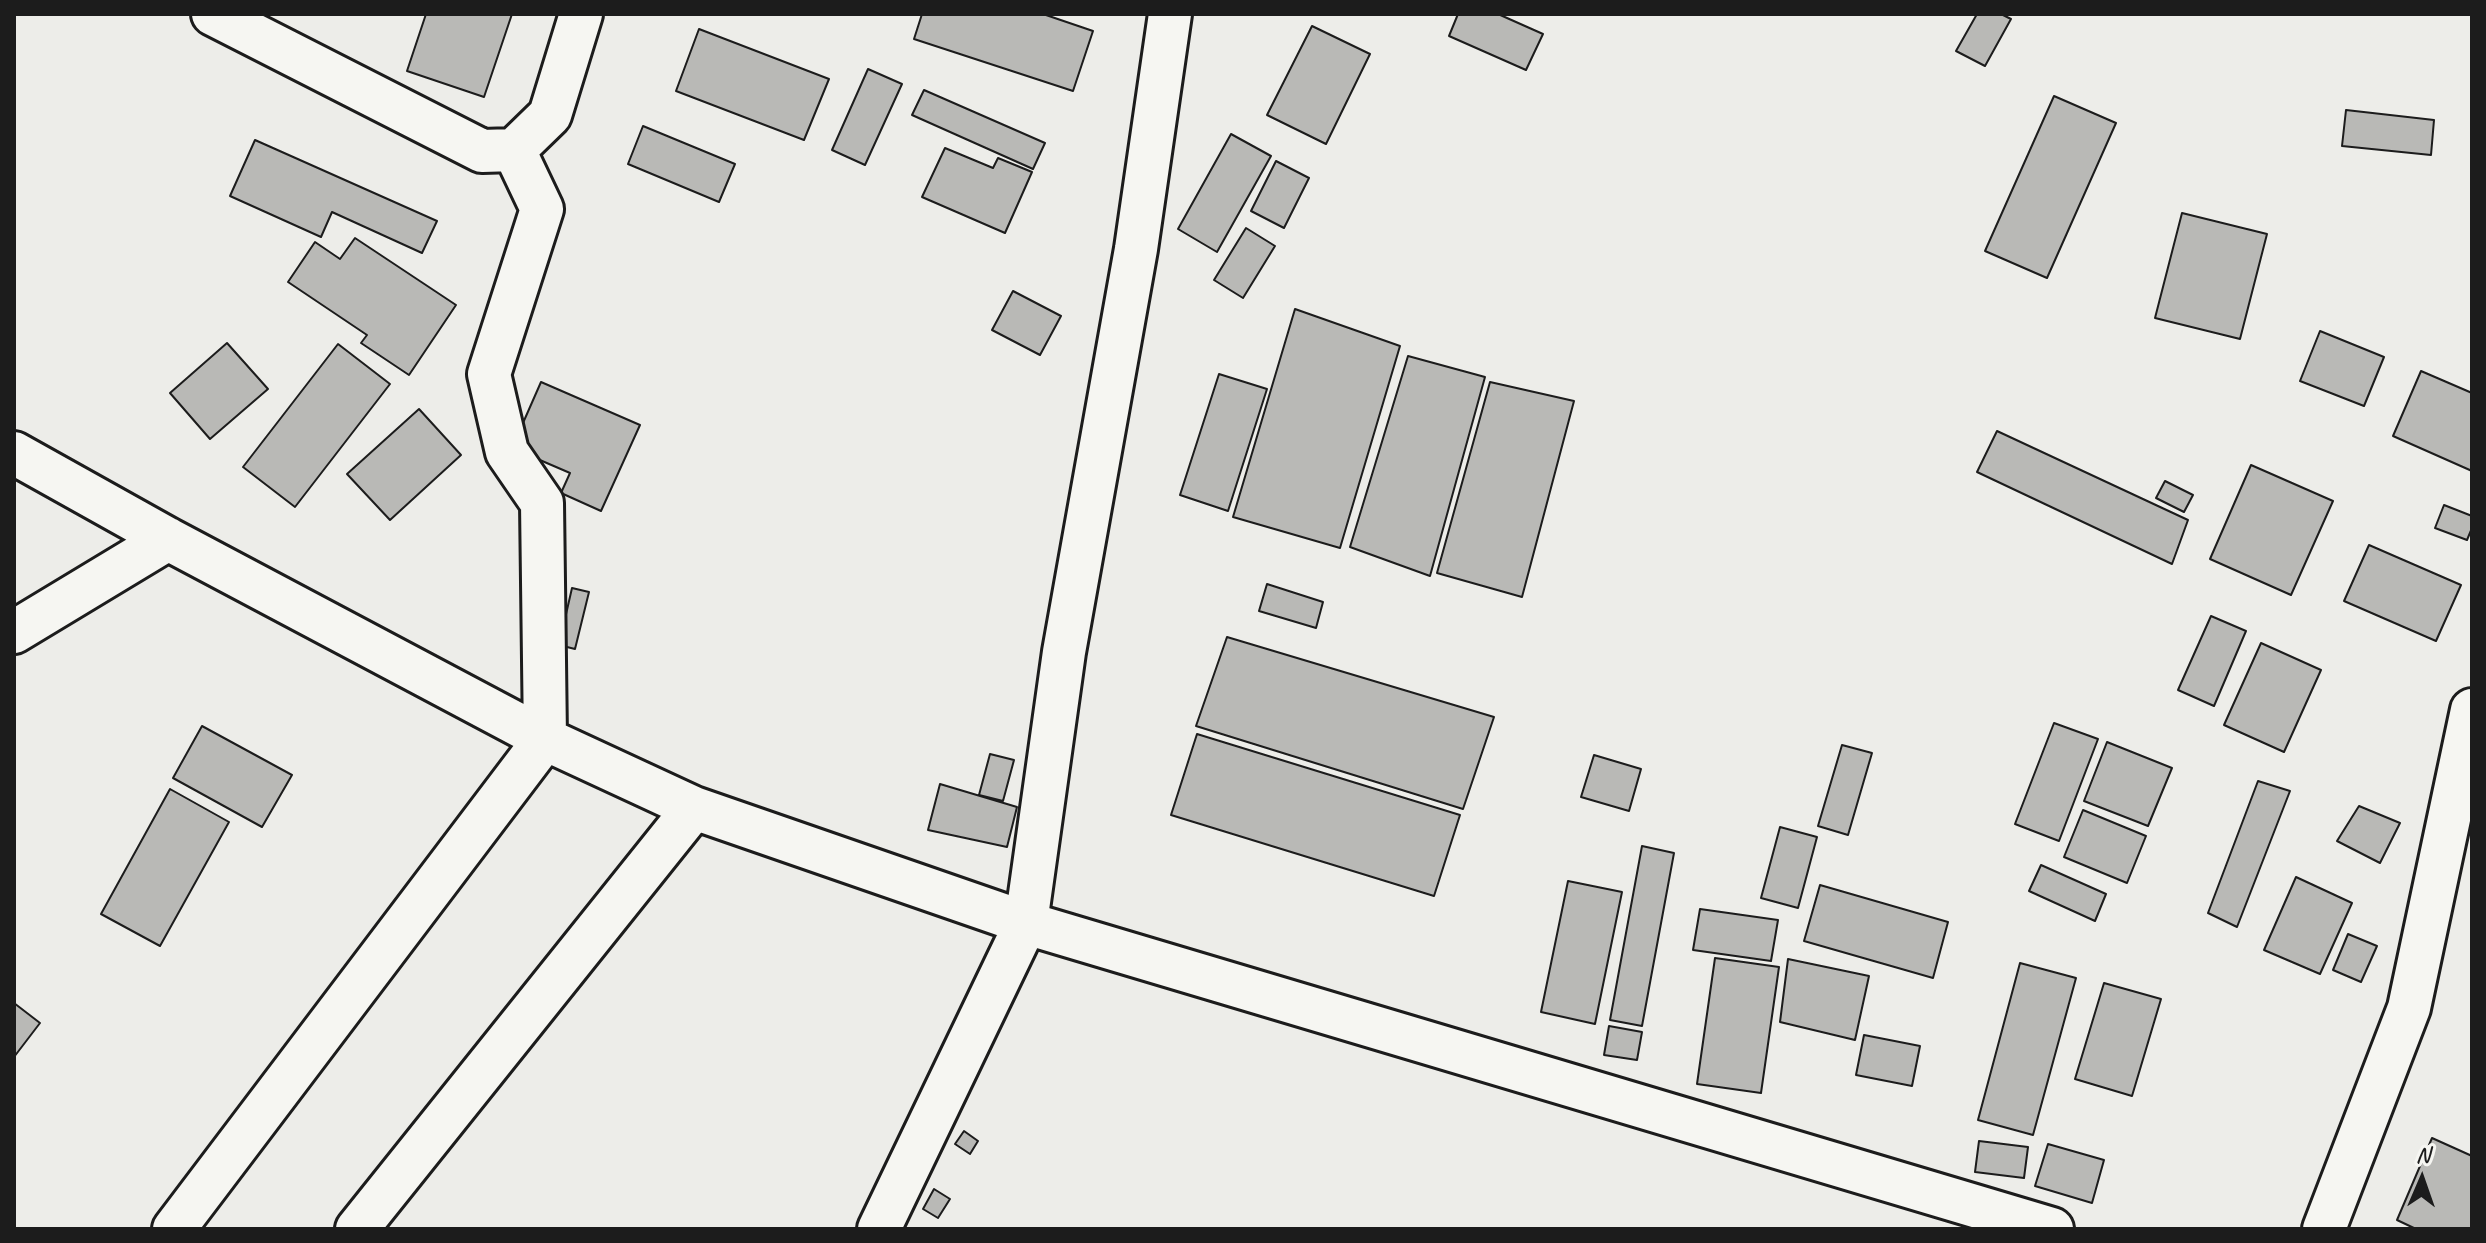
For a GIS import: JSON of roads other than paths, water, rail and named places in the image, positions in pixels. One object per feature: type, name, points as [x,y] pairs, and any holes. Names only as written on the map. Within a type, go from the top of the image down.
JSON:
[{"type":"street","points":[[213,14],[482,151],[514,150],[550,115],[581,14]]},
{"type":"street","points":[[879,1229],[1026,923],[1064,652],[1136,249],[1170,14]]},
{"type":"street","points":[[174,1229],[545,739],[542,503],[507,452],[489,374],[542,209],[514,150]]},
{"type":"street","points":[[14,453],[168,539],[545,739],[694,808],[1026,923],[2052,1229]]},
{"type":"street","points":[[14,632],[168,539]]},
{"type":"street","points":[[2324,1229],[2409,1008],[2472,710]]},
{"type":"street","points":[[357,1229],[694,808]]}]
